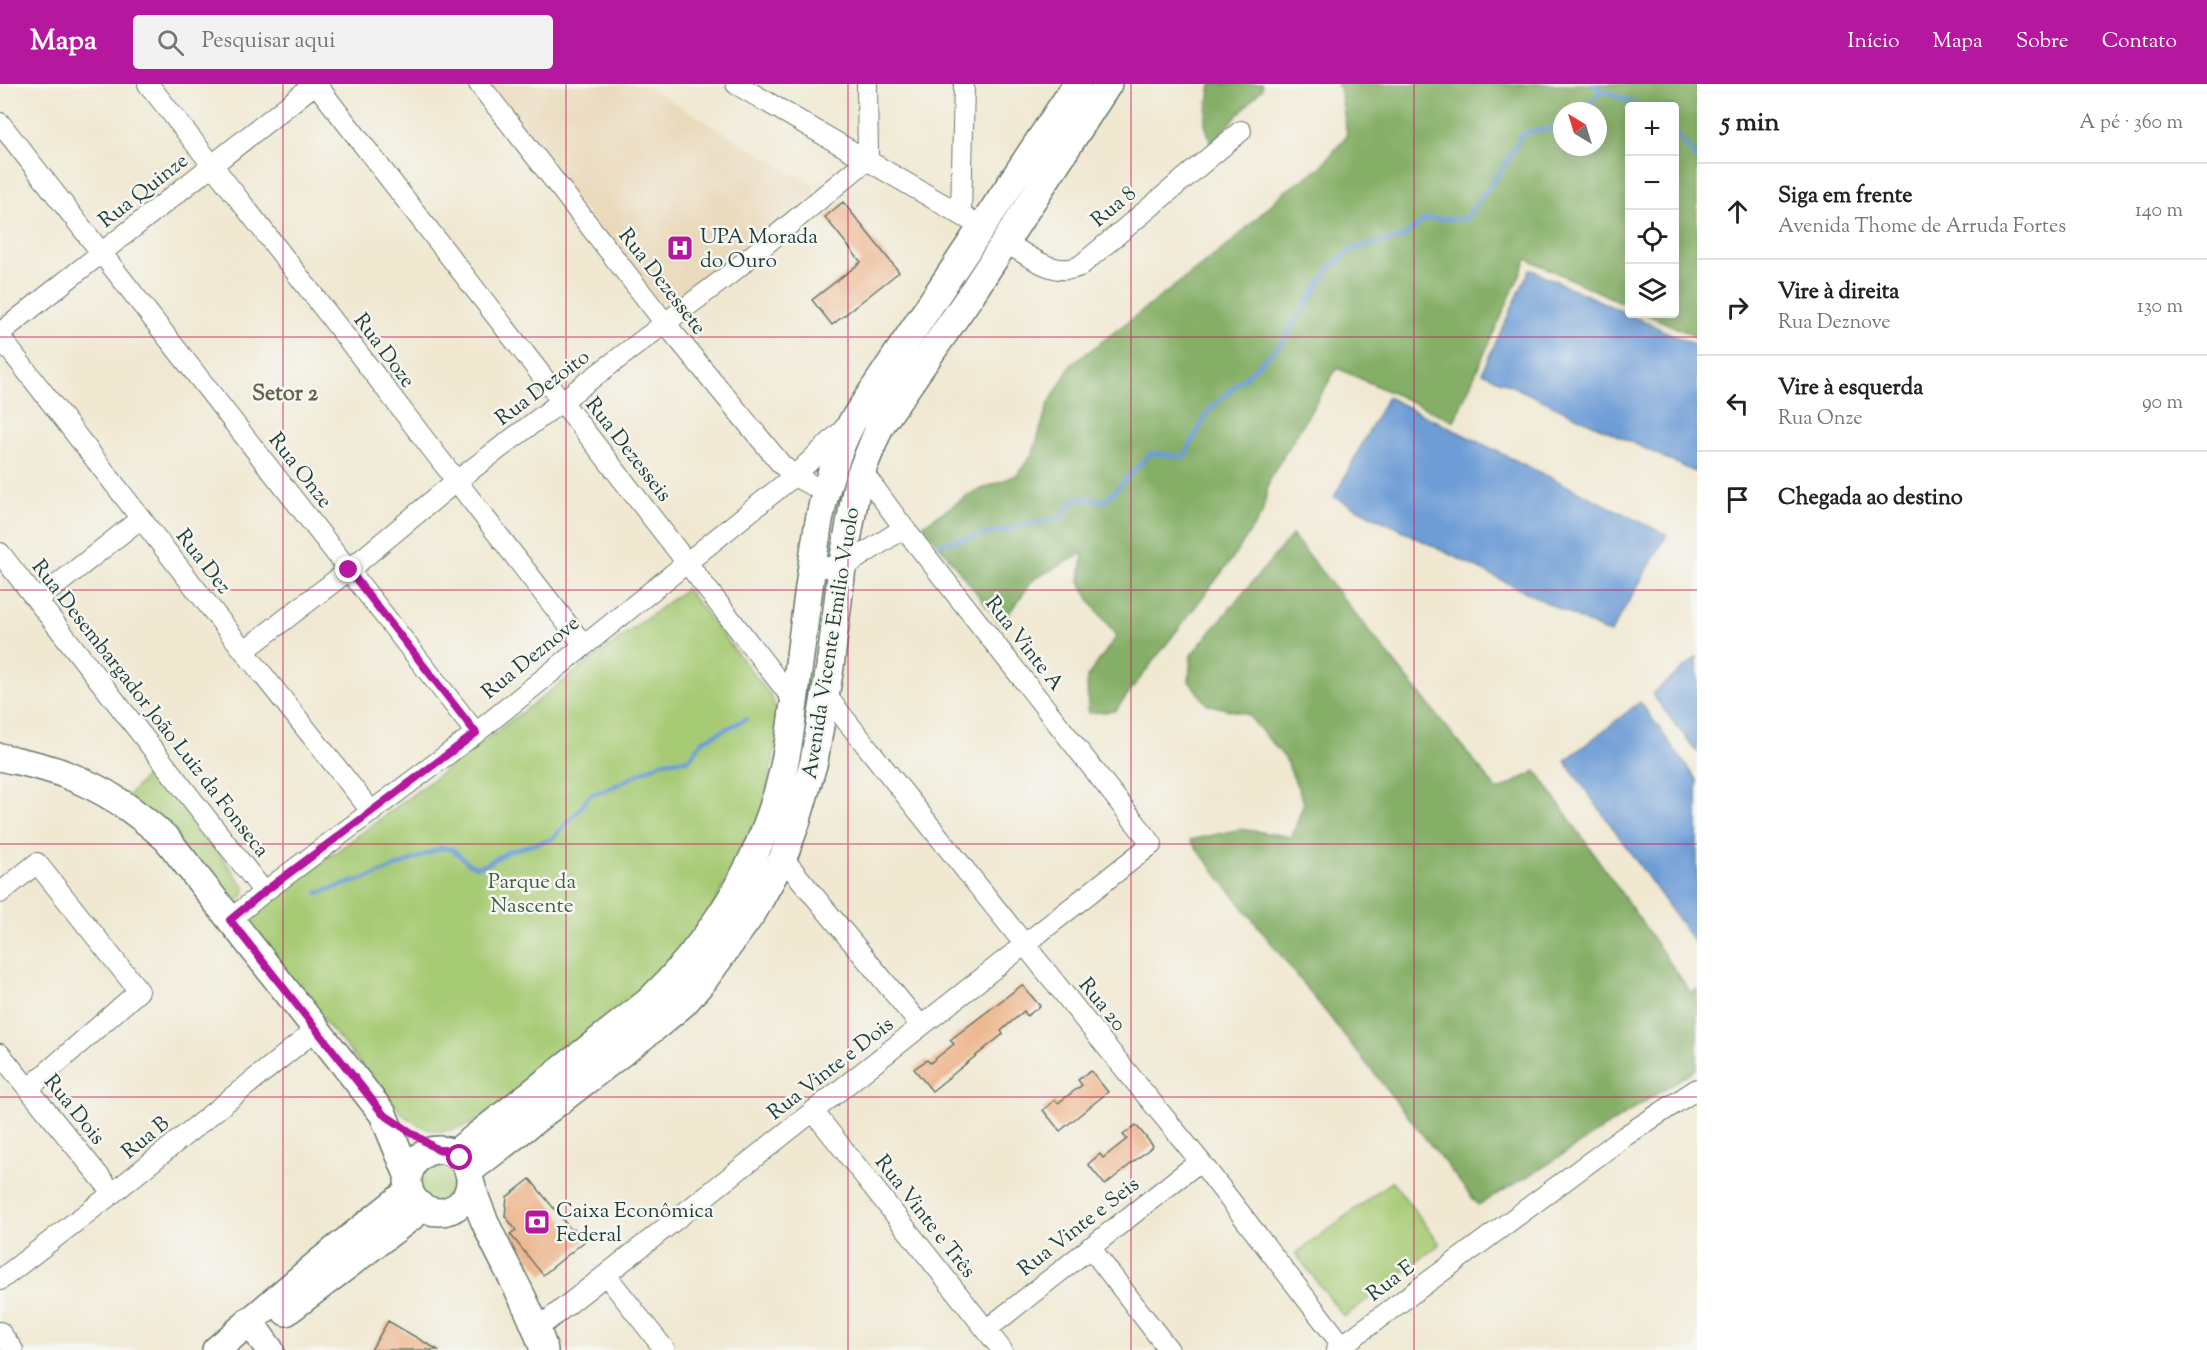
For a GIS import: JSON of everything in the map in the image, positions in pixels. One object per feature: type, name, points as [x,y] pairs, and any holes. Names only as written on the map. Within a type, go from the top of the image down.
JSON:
[{"type":"main road","name":"Avenida Vicente Emilio Vuolo","points":[[458,1164],[671,980],[696,952],[754,857],[774,804],[788,746],[812,566],[825,492],[837,450],[971,220],[1077,84]]},
{"type":"main road","name":"Avenida Vicente Emilio Vuolo","points":[[458,1164],[684,1003],[703,981],[753,912],[783,858],[796,824],[814,761],[842,568],[858,480],[880,426],[1005,242],[1108,84]]},
{"type":"main road","points":[[0,757],[63,773],[105,793],[135,811],[167,839],[383,1114],[413,1191],[441,1212],[450,1210],[464,1198],[458,1164]]},
{"type":"main road","points":[[383,1114],[458,1164],[540,1340]]},
{"type":"main road","points":[[235,1350],[259,1335],[413,1191],[412,1165],[418,1157],[428,1151],[458,1164]]},
{"type":"main road","points":[[216,1350],[259,1335]]},
{"type":"street","name":"Rua Doze","points":[[148,84],[583,644]]},
{"type":"street","name":"Rua Quinze","points":[[0,335],[316,84]]},
{"type":"street","name":"Rua Dezesseis","points":[[316,84],[794,701]]},
{"type":"street","name":"Rua Dezessete","points":[[479,84],[665,323],[794,476],[825,492]]},
{"type":"street","points":[[736,84],[758,90],[971,220]]},
{"type":"street","points":[[867,84],[868,159]]},
{"type":"street","points":[[964,84],[971,220]]},
{"type":"street","name":"Rua Onze","points":[[0,123],[476,733]]},
{"type":"street","name":"Rua 8","points":[[1005,242],[1054,270],[1070,270],[1080,266],[1241,131]]},
{"type":"street","name":"Rua Dezoito","points":[[244,651],[349,570],[455,482],[730,274],[868,159]]},
{"type":"street","name":"Rua Dez","points":[[0,335],[140,519],[372,812]]},
{"type":"street","name":"Rua Deznove","points":[[230,920],[476,733],[583,644],[794,476],[852,422]]},
{"type":"street","name":"Rua Vinte A","points":[[862,471],[904,528],[1152,844]]},
{"type":"street","points":[[38,600],[140,519]]},
{"type":"street","points":[[812,566],[842,568],[904,528]]},
{"type":"street","name":"Rua Desembargador João Luiz da Fonseca","points":[[0,554],[264,892]]},
{"type":"street","name":"Rua 20","points":[[825,694],[1024,945],[1200,1161],[1339,1348]]},
{"type":"street","name":"Rua Vinte e Dois","points":[[540,1340],[606,1275],[1152,844]]},
{"type":"street","points":[[783,858],[921,1026]]},
{"type":"street","points":[[0,893],[37,863],[139,991],[28,1089]]},
{"type":"street","name":"Rua B","points":[[0,1280],[318,1029]]},
{"type":"street","name":"Rua Dois","points":[[0,1054],[113,1193]]},
{"type":"street","name":"Rua E","points":[[1339,1348],[1625,1136],[1697,1089]]},
{"type":"street","name":"Rua Vinte e Três","points":[[813,1112],[1002,1350]]},
{"type":"street","name":"Rua Vinte e Seis","points":[[986,1330],[1200,1161]]},
{"type":"street","points":[[1090,1246],[1169,1350]]},
{"type":"street","points":[[606,1275],[665,1350]]},
{"type":"street","points":[[0,1332],[13,1350]]},
{"type":"shaded area","name":"UPA Morada do Ouro","points":[[486,84],[643,84],[812,185],[814,195],[669,306],[656,301]]},
{"type":"green space","points":[[1211,84],[1262,84],[1262,89],[1211,144],[1205,123]]},
{"type":"green space","points":[[1337,84],[1697,84],[1697,337],[1655,318],[1679,318],[1679,102],[1625,102],[1625,304],[1527,259],[1454,421],[1337,368],[1270,478],[1262,514],[1232,559],[1115,711],[1088,713],[1087,677],[1117,636],[1092,604],[1080,582],[1083,553],[1034,579],[1001,624],[923,525],[972,493],[1017,475],[1033,453],[1048,405],[1070,366],[1232,242],[1285,191],[1321,167],[1347,135],[1340,88]]},
{"type":"green space","points":[[1292,535],[1498,791],[1536,771],[1691,993],[1697,989],[1697,1068],[1537,1171],[1478,1205],[1190,840],[1241,829],[1292,837],[1304,802],[1285,758],[1247,714],[1207,704],[1189,681],[1191,655]]},
{"type":"green space","name":"Parque da Nascente","points":[[686,589],[772,697],[780,724],[761,819],[689,949],[634,1004],[472,1124],[444,1131],[423,1127],[404,1116],[245,926],[254,914]]},
{"type":"green space","points":[[155,767],[245,888],[240,899],[228,903],[126,798]]},
{"type":"green space","points":[[429,1159],[442,1161],[451,1166],[458,1183],[457,1192],[452,1200],[431,1208],[409,1181],[416,1167]]},
{"type":"green space","points":[[1392,1181],[1440,1244],[1344,1317],[1296,1254]]},
{"type":"water","points":[[1530,269],[1625,313],[1625,318],[1636,318],[1697,346],[1697,473],[1482,372]]},
{"type":"water","points":[[1387,397],[1667,535],[1610,634],[1334,497]]},
{"type":"water","points":[[1697,657],[1697,752],[1652,694]]},
{"type":"water","points":[[1640,702],[1697,780],[1697,946],[1565,761]]},
{"type":"building","points":[[843,202],[899,272],[832,325],[812,300],[861,262],[825,217]]},
{"type":"building","points":[[1022,985],[1040,1006],[1027,1016],[1024,1011],[1001,1031],[1003,1034],[932,1091],[914,1069],[927,1060],[930,1063],[954,1044],[950,1040]]},
{"type":"building","points":[[1091,1071],[1108,1092],[1060,1131],[1043,1110],[1055,1100],[1058,1103],[1082,1085],[1078,1080]]},
{"type":"building","points":[[1136,1125],[1153,1146],[1105,1185],[1088,1164],[1100,1154],[1103,1158],[1127,1139],[1123,1135]]},
{"type":"building","name":"Caixa Econômica Federal","points":[[530,1179],[572,1231],[574,1229],[585,1241],[543,1275],[510,1234],[516,1230],[505,1216],[507,1197]]},
{"type":"building","points":[[388,1321],[438,1350],[371,1350]]},
{"type":"waterway","points":[[1593,84],[1630,102]]},
{"type":"waterway","points":[[1590,102],[1603,90]]},
{"type":"waterway","points":[[940,544],[1060,518],[1077,498],[1105,501],[1151,453],[1184,457],[1209,410],[1281,344],[1330,268],[1352,249],[1402,238],[1426,219],[1465,219],[1501,171],[1523,133],[1553,128]]},
{"type":"waterway","points":[[1679,137],[1697,159]]},
{"type":"waterway","points":[[318,893],[376,875],[441,848],[452,849],[476,867],[485,865],[507,852],[552,839],[590,795],[615,786],[662,762],[690,759],[702,741],[746,719]]},
{"type":"place","name":"UPA Morada do Ouro","points":[[680,248]]},
{"type":"place","name":"Caixa Econômica Federal","points":[[537,1222]]},
{"type":"district","name":"Setor 2","points":[[285,392]]},
{"type":"route","points":[[349,570],[476,733],[230,920],[383,1114],[438,1150],[447,1150],[460,1158]]}]
